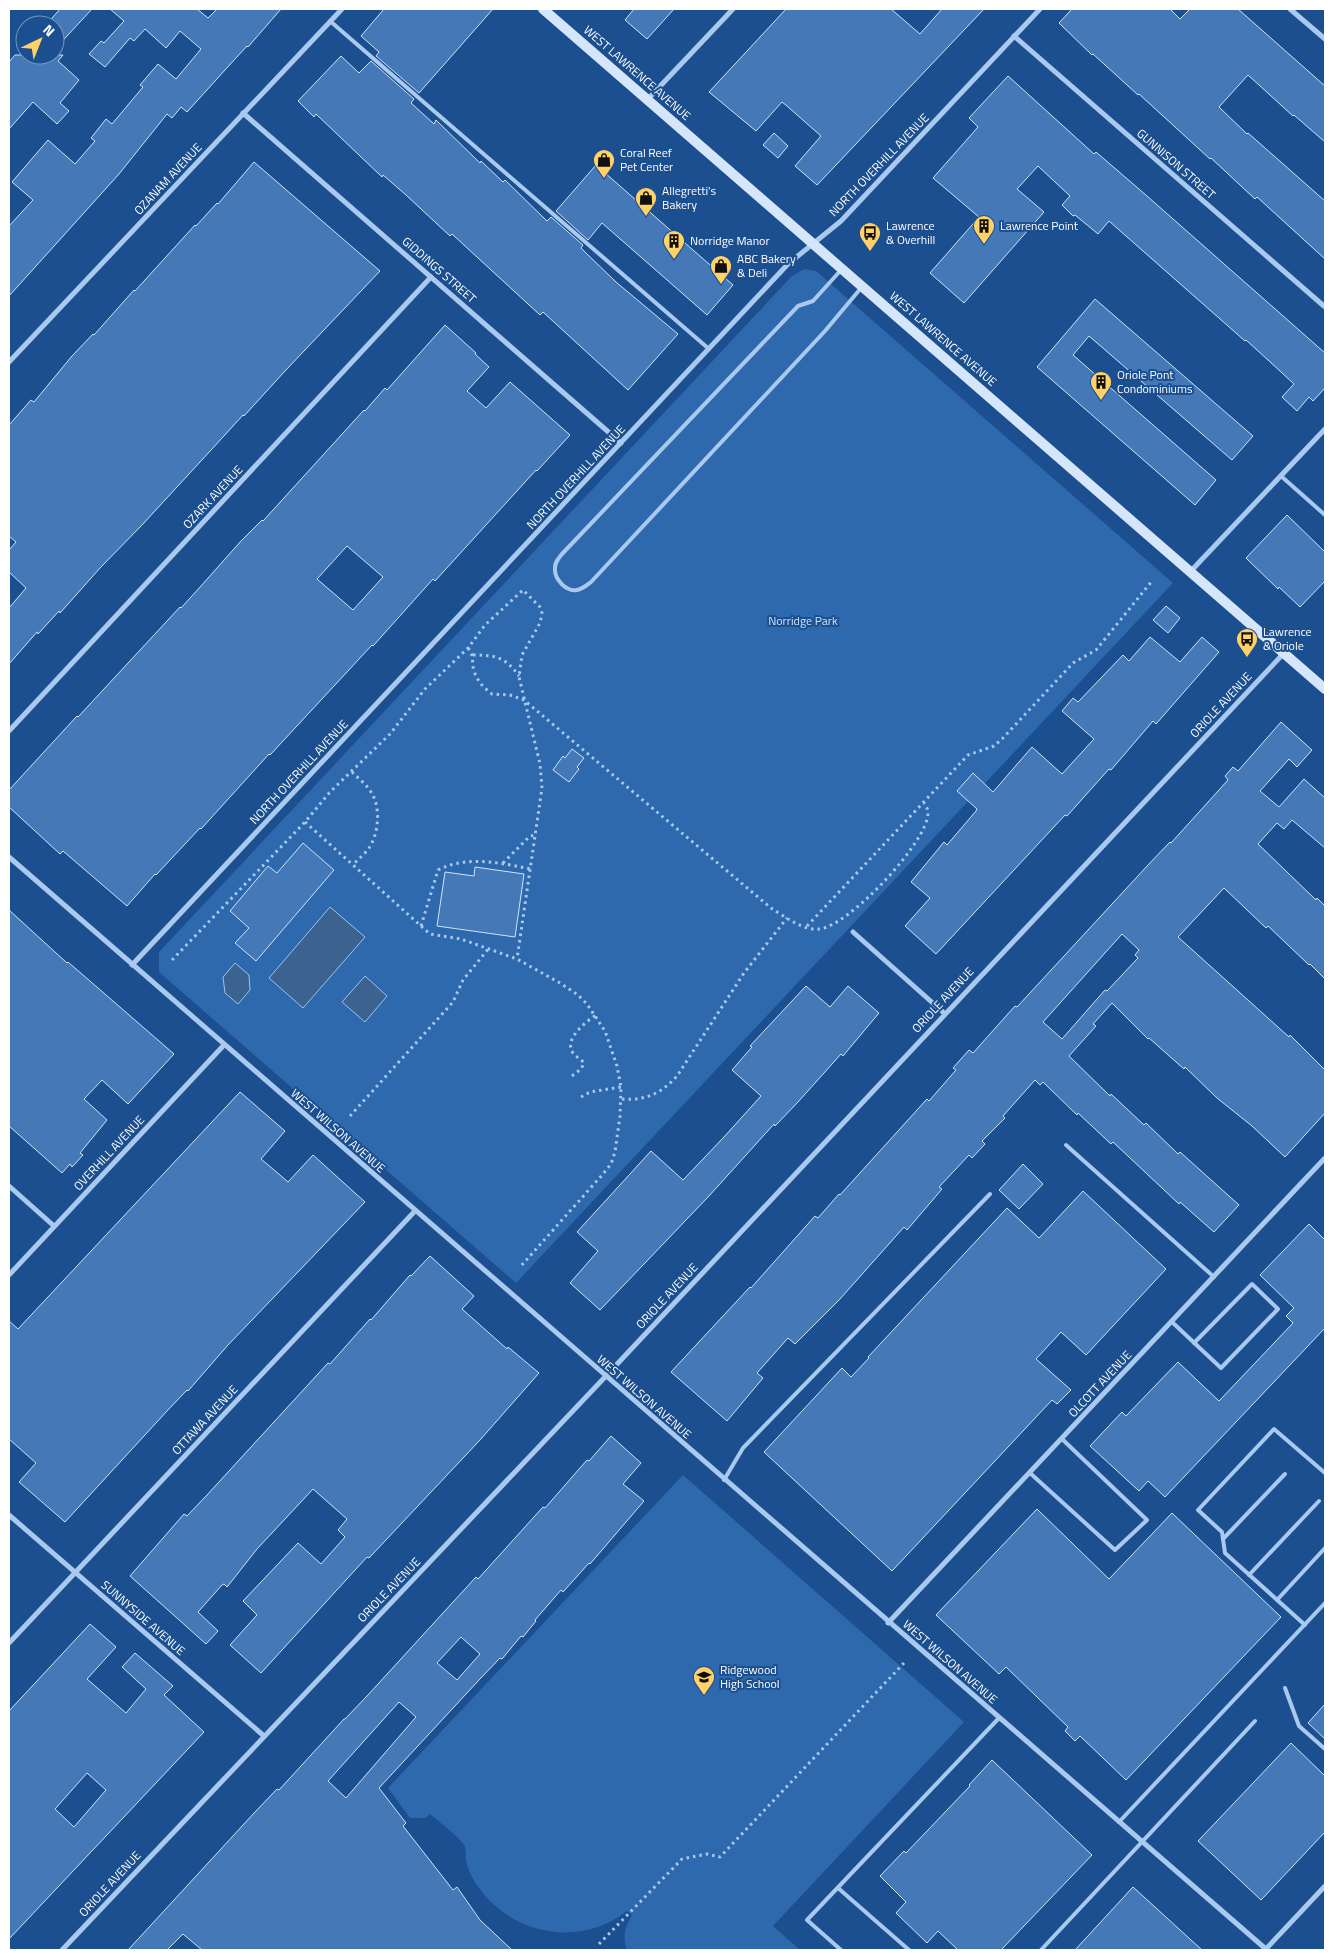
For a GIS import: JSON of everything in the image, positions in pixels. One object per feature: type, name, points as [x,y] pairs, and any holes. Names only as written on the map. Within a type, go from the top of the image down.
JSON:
[{"type":"main road","name":"WEST LAWRENCE AVENUE","points":[[544,9],[1325,689]]},
{"type":"street","name":"OZANAM AVENUE","points":[[9,362],[342,9]]},
{"type":"street","points":[[648,99],[732,9]]},
{"type":"street","name":"NORTH OVERHILL AVENUE","points":[[132,965],[788,264],[841,221],[1040,9]]},
{"type":"street","points":[[1290,9],[1325,39]]},
{"type":"street","name":"GUNNISON STREET","points":[[1014,36],[1325,307]]},
{"type":"street","name":"GIDDINGS STREET","points":[[243,113],[621,443]]},
{"type":"street","name":"OZARK AVENUE","points":[[9,731],[431,277]]},
{"type":"street","points":[[1190,572],[1325,429]]},
{"type":"street","name":"ORIOLE AVENUE","points":[[62,1950],[605,1377],[944,1013],[1284,653]]},
{"type":"street","name":"WEST WILSON AVENUE","points":[[9,857],[1266,1950]]},
{"type":"street","points":[[852,932],[944,1013]]},
{"type":"street","name":"OVERHILL AVENUE","points":[[9,1275],[224,1045]]},
{"type":"street","name":"OLCOTT AVENUE","points":[[888,1623],[1325,1158]]},
{"type":"street","points":[[9,1186],[54,1226]]},
{"type":"street","name":"OTTAWA AVENUE","points":[[9,1643],[415,1211]]},
{"type":"street","name":"SUNNYSIDE AVENUE","points":[[9,1515],[264,1736]]},
{"type":"street","points":[[1266,1950],[1325,1886]]},
{"type":"lane","points":[[330,21],[709,349]]},
{"type":"lane","points":[[842,268],[813,301],[798,306],[562,554],[556,561],[554,569],[556,577],[561,584],[570,590],[577,590],[591,582],[825,331],[863,286]]},
{"type":"lane","points":[[1281,476],[1325,514]]},
{"type":"lane","points":[[1066,1146],[1214,1277]]},
{"type":"lane","points":[[724,1480],[743,1448],[990,1194]]},
{"type":"lane","points":[[1172,1322],[1194,1343],[1221,1368],[1278,1310],[1252,1284],[1194,1343]]},
{"type":"lane","points":[[1305,1625],[1225,1553],[1222,1532],[1198,1510],[1274,1429],[1325,1474]]},
{"type":"lane","points":[[1030,1473],[1115,1550],[1147,1520],[1062,1439]]},
{"type":"lane","points":[[1223,1539],[1285,1474]]},
{"type":"lane","points":[[1249,1575],[1319,1500]]},
{"type":"lane","points":[[1277,1600],[1325,1548]]},
{"type":"lane","points":[[1119,1822],[1325,1603]]},
{"type":"lane","points":[[1285,1688],[1299,1726],[1325,1749]]},
{"type":"lane","points":[[841,1950],[807,1920],[999,1718]]},
{"type":"lane","points":[[1041,1950],[1256,1721]]},
{"type":"lane","points":[[838,1888],[908,1950]]},
{"type":"path","points":[[806,926],[968,755],[994,746],[1073,663],[1096,650],[1152,581]]},
{"type":"path","points":[[172,960],[305,822],[330,792],[390,734],[425,689],[468,648],[485,625],[523,590],[540,607],[542,614],[540,623],[522,656],[519,677],[542,776],[536,835],[517,959]]},
{"type":"path","points":[[468,648],[473,655],[474,670],[484,688],[492,694],[524,700],[771,908],[787,918],[806,926],[818,930],[832,926],[859,907],[914,847],[924,828],[928,814],[924,803]]},
{"type":"path","points":[[473,655],[489,655],[501,658],[511,665],[519,677]]},
{"type":"path","points":[[352,772],[370,791],[376,801],[377,814],[377,828],[374,839],[369,848],[353,865]]},
{"type":"path","points":[[305,822],[430,934],[448,936],[490,948],[517,959],[578,995],[596,1015],[612,1049],[621,1087],[622,1099],[618,1138],[611,1164],[521,1266]]},
{"type":"path","points":[[502,863],[530,836],[536,835]]},
{"type":"path","points":[[421,926],[438,870],[449,864],[481,861],[531,869]]},
{"type":"path","points":[[622,1099],[634,1100],[654,1095],[674,1080],[744,973],[787,918]]},
{"type":"path","points":[[350,1116],[453,1002],[463,980],[490,948]]},
{"type":"path","points":[[572,1076],[581,1069],[584,1063],[573,1053],[571,1043],[577,1030],[596,1015]]},
{"type":"path","points":[[581,1097],[590,1092],[621,1087]]},
{"type":"path","points":[[599,1944],[682,1859],[707,1854],[720,1857],[904,1663]]},
{"type":"green space","name":"Norridge Park","points":[[804,269],[816,271],[1173,583],[516,1283],[159,972],[159,952],[792,276]]},
{"type":"green space","name":"Ridgewood High School","points":[[683,1475],[964,1722],[773,1926],[800,1950],[627,1950],[625,1932],[632,1915],[627,1911],[609,1923],[589,1930],[548,1931],[528,1926],[510,1917],[493,1904],[479,1888],[466,1862],[465,1847],[458,1838],[430,1814],[426,1818],[410,1818],[388,1788]]},
{"type":"shaded area","points":[[330,907],[365,937],[303,1008],[269,978]]},
{"type":"shaded area","points":[[235,963],[249,975],[250,990],[238,1004],[225,993],[223,977]]},
{"type":"shaded area","points":[[365,976],[387,996],[365,1022],[342,1002]]},
{"type":"building","points":[[60,9],[92,9],[65,38],[65,15],[55,15]]},
{"type":"building","points":[[110,9],[197,9],[208,18],[217,9],[281,9],[187,112],[181,107],[172,118],[167,114],[119,174],[9,296],[9,226],[33,200],[12,182],[48,140],[75,164],[95,141],[91,138],[106,119],[112,124],[143,87],[140,85],[158,64],[176,79],[201,49],[180,31],[166,48],[145,29],[134,41],[130,38],[105,67],[89,54],[101,41],[104,43],[124,21]]},
{"type":"building","points":[[384,9],[493,9],[419,93],[376,56],[379,52],[361,36]]},
{"type":"building","points":[[634,9],[674,9],[647,39],[625,20]]},
{"type":"building","points":[[786,9],[891,9],[920,34],[942,9],[984,9],[817,185],[795,166],[821,136],[787,106],[782,102],[756,131],[709,92]]},
{"type":"building","points":[[1072,9],[1170,9],[1180,19],[1190,9],[1238,9],[1325,86],[1325,142],[1248,75],[1219,107],[1247,134],[1325,201],[1325,259],[1257,197],[1255,199],[1139,94],[1092,55],[1059,23]]},
{"type":"building","points":[[15,55],[15,65],[62,65],[79,80],[60,103],[69,111],[57,124],[33,102],[9,129],[9,62]]},
{"type":"building","points":[[341,56],[359,73],[371,61],[414,99],[411,103],[434,124],[436,120],[480,163],[481,161],[503,182],[505,180],[547,221],[551,217],[583,245],[581,248],[616,282],[678,334],[628,390],[543,312],[540,315],[452,234],[450,236],[383,175],[382,177],[316,114],[314,117],[298,101]]},
{"type":"building","points":[[1008,76],[1094,154],[1096,152],[1325,353],[1325,388],[1313,401],[1309,397],[1297,411],[1282,397],[1294,384],[1109,221],[1098,234],[1075,215],[1073,216],[1062,205],[1070,196],[1038,166],[1017,189],[1044,212],[964,303],[930,273],[979,217],[933,178],[978,127],[969,118]]},
{"type":"building","points":[[774,133],[788,146],[778,158],[763,145]]},
{"type":"building","points":[[254,162],[380,271],[243,415],[60,613],[59,611],[38,634],[37,632],[9,664],[9,608],[26,588],[9,572],[9,550],[16,542],[9,536],[9,425],[31,400],[34,402],[72,356],[94,335],[195,225],[218,204]]},
{"type":"building","name":"Norridge Manor","points":[[596,165],[733,285],[707,315],[602,223],[588,240],[556,211]]},
{"type":"building","name":"Oriole Pont Condominiums","points":[[1095,299],[1253,436],[1232,460],[1089,336],[1073,355],[1216,480],[1195,505],[1037,367]]},
{"type":"building","points":[[445,325],[489,367],[467,391],[486,408],[510,382],[570,435],[435,581],[433,579],[373,646],[269,754],[201,829],[155,874],[127,906],[63,851],[60,854],[9,807],[9,790],[181,608],[241,541],[263,521],[364,410],[385,388],[387,390]],"holes":[[[347,546],[383,577],[353,610],[317,579]]]},
{"type":"building","points":[[1287,515],[1325,552],[1325,581],[1300,607],[1246,558]]},
{"type":"building","points":[[1166,606],[1180,618],[1168,633],[1153,620]]},
{"type":"building","points":[[1150,637],[1180,662],[1202,637],[1219,652],[1156,724],[1153,721],[1111,770],[1109,769],[1067,816],[1065,815],[936,954],[905,926],[930,898],[911,882],[944,842],[947,845],[977,809],[957,791],[973,773],[993,792],[1032,747],[1062,774],[1094,739],[1062,711],[1073,698],[1078,702],[1123,655],[1129,661]]},
{"type":"building","points":[[1281,722],[1312,750],[1297,767],[1289,759],[1260,791],[1279,807],[1304,779],[1325,798],[1325,848],[1292,820],[1284,829],[1277,823],[1258,844],[1316,900],[1317,898],[1325,906],[1325,979],[1268,926],[1266,928],[1224,888],[1178,937],[1289,1037],[1290,1035],[1325,1070],[1325,1113],[1285,1157],[1252,1126],[1217,1098],[1185,1067],[1184,1069],[1148,1039],[1112,1003],[1093,1024],[1096,1026],[1069,1056],[1110,1096],[1111,1094],[1144,1125],[1146,1123],[1178,1154],[1180,1152],[1239,1205],[1214,1232],[1180,1202],[1179,1204],[1113,1142],[1111,1144],[1078,1113],[1077,1115],[1043,1082],[1040,1085],[1035,1080],[1003,1116],[1005,1118],[982,1141],[985,1144],[972,1158],[969,1155],[939,1187],[942,1189],[907,1230],[904,1227],[840,1299],[795,1344],[788,1338],[757,1373],[763,1378],[727,1421],[671,1372],[751,1288],[815,1216],[818,1218],[927,1099],[929,1101],[956,1070],[953,1068],[969,1050],[973,1053],[1015,1006],[1017,1007],[1148,865],[1171,843],[1228,780],[1225,776],[1233,767],[1238,771]],"holes":[[[1122,934],[1139,950],[1135,955],[1138,958],[1107,991],[1105,990],[1062,1039],[1043,1022]]]},
{"type":"building","points":[[572,749],[584,758],[577,767],[579,769],[569,782],[553,770],[563,756],[565,758]]},
{"type":"building","points":[[303,843],[334,870],[256,961],[235,943],[249,928],[230,911],[268,866],[277,873]]},
{"type":"building","points":[[475,867],[524,874],[515,937],[437,926],[445,872],[474,876]]},
{"type":"building","points":[[9,910],[67,963],[174,1054],[128,1104],[102,1080],[84,1099],[107,1120],[80,1153],[83,1155],[72,1167],[70,1164],[62,1173],[9,1126]]},
{"type":"building","points":[[806,986],[830,1007],[848,986],[879,1013],[843,1056],[841,1054],[775,1126],[774,1124],[709,1196],[600,1310],[570,1283],[598,1251],[577,1232],[651,1151],[683,1180],[724,1137],[761,1096],[732,1070],[752,1047],[750,1046]]},
{"type":"building","points":[[240,1092],[285,1131],[261,1159],[288,1182],[313,1155],[365,1202],[228,1345],[188,1391],[167,1411],[65,1522],[19,1482],[36,1463],[9,1439],[9,1321],[18,1329]]},
{"type":"building","points":[[1023,1164],[1043,1184],[1019,1209],[999,1190]]},
{"type":"building","points":[[1083,1191],[1166,1269],[1086,1355],[1061,1332],[1036,1359],[1071,1390],[1057,1404],[1052,1400],[892,1571],[764,1452],[842,1368],[851,1377],[1007,1208],[1039,1238]]},
{"type":"building","points":[[1309,1224],[1325,1240],[1325,1328],[1165,1497],[1148,1481],[1139,1491],[1090,1446],[1122,1412],[1126,1416],[1178,1362],[1219,1401],[1293,1323],[1286,1316],[1294,1308],[1260,1275]]},
{"type":"building","points":[[430,1256],[474,1296],[462,1309],[507,1349],[508,1347],[539,1373],[480,1440],[369,1558],[367,1557],[261,1673],[230,1645],[257,1615],[243,1601],[298,1543],[321,1564],[345,1537],[338,1530],[347,1519],[313,1489],[257,1549],[227,1587],[224,1584],[222,1585],[198,1612],[218,1631],[206,1644],[130,1576],[184,1514],[187,1516],[328,1363],[330,1364],[371,1320],[410,1275]]},
{"type":"building","points":[[611,1436],[641,1463],[623,1484],[644,1501],[590,1564],[563,1592],[561,1590],[523,1637],[521,1636],[502,1659],[500,1658],[479,1680],[379,1788],[406,1823],[403,1826],[453,1890],[457,1887],[480,1920],[512,1950],[202,1950],[183,1934],[167,1950],[128,1950],[476,1577],[478,1579],[587,1460],[589,1461]],"holes":[[[461,1637],[480,1654],[457,1680],[437,1663]],[[399,1702],[416,1717],[346,1798],[328,1781]]]},
{"type":"building","points":[[1037,1509],[1109,1579],[1172,1513],[1281,1617],[1126,1780],[1080,1736],[1075,1741],[1065,1731],[1068,1727],[1006,1667],[999,1674],[936,1615]]},
{"type":"building","points":[[90,1624],[116,1647],[87,1679],[126,1713],[146,1689],[122,1667],[135,1653],[173,1686],[164,1695],[204,1732],[9,1939],[9,1711]],"holes":[[[87,1773],[106,1790],[74,1827],[55,1809]]]},
{"type":"building","points":[[1325,1704],[1325,1739],[1308,1723]]},
{"type":"building","points":[[1291,1743],[1325,1776],[1325,1832],[1261,1900],[1198,1841]]},
{"type":"building","points":[[992,1760],[1092,1855],[1001,1950],[958,1950],[938,1931],[927,1943],[896,1913],[906,1902],[880,1876],[904,1851],[906,1853]]},
{"type":"building","points":[[1133,1887],[1202,1950],[1075,1950]]},
{"type":"place","name":"Coral Reef Pet Center","points":[[604,179]]},
{"type":"place","name":"Allegretti's Bakery","points":[[646,217]]},
{"type":"place","name":"Lawrence Point","points":[[984,245]]},
{"type":"place","name":"Lawrence & Overhill","points":[[870,252]]},
{"type":"place","name":"Norridge Manor","points":[[674,260]]},
{"type":"place","name":"ABC Bakery & Deli","points":[[721,285]]},
{"type":"place","name":"Oriole Pont Condominiums","points":[[1101,401]]},
{"type":"place","name":"Lawrence & Oriole","points":[[1247,658]]},
{"type":"place","name":"Ridgewood High School","points":[[704,1696]]}]
